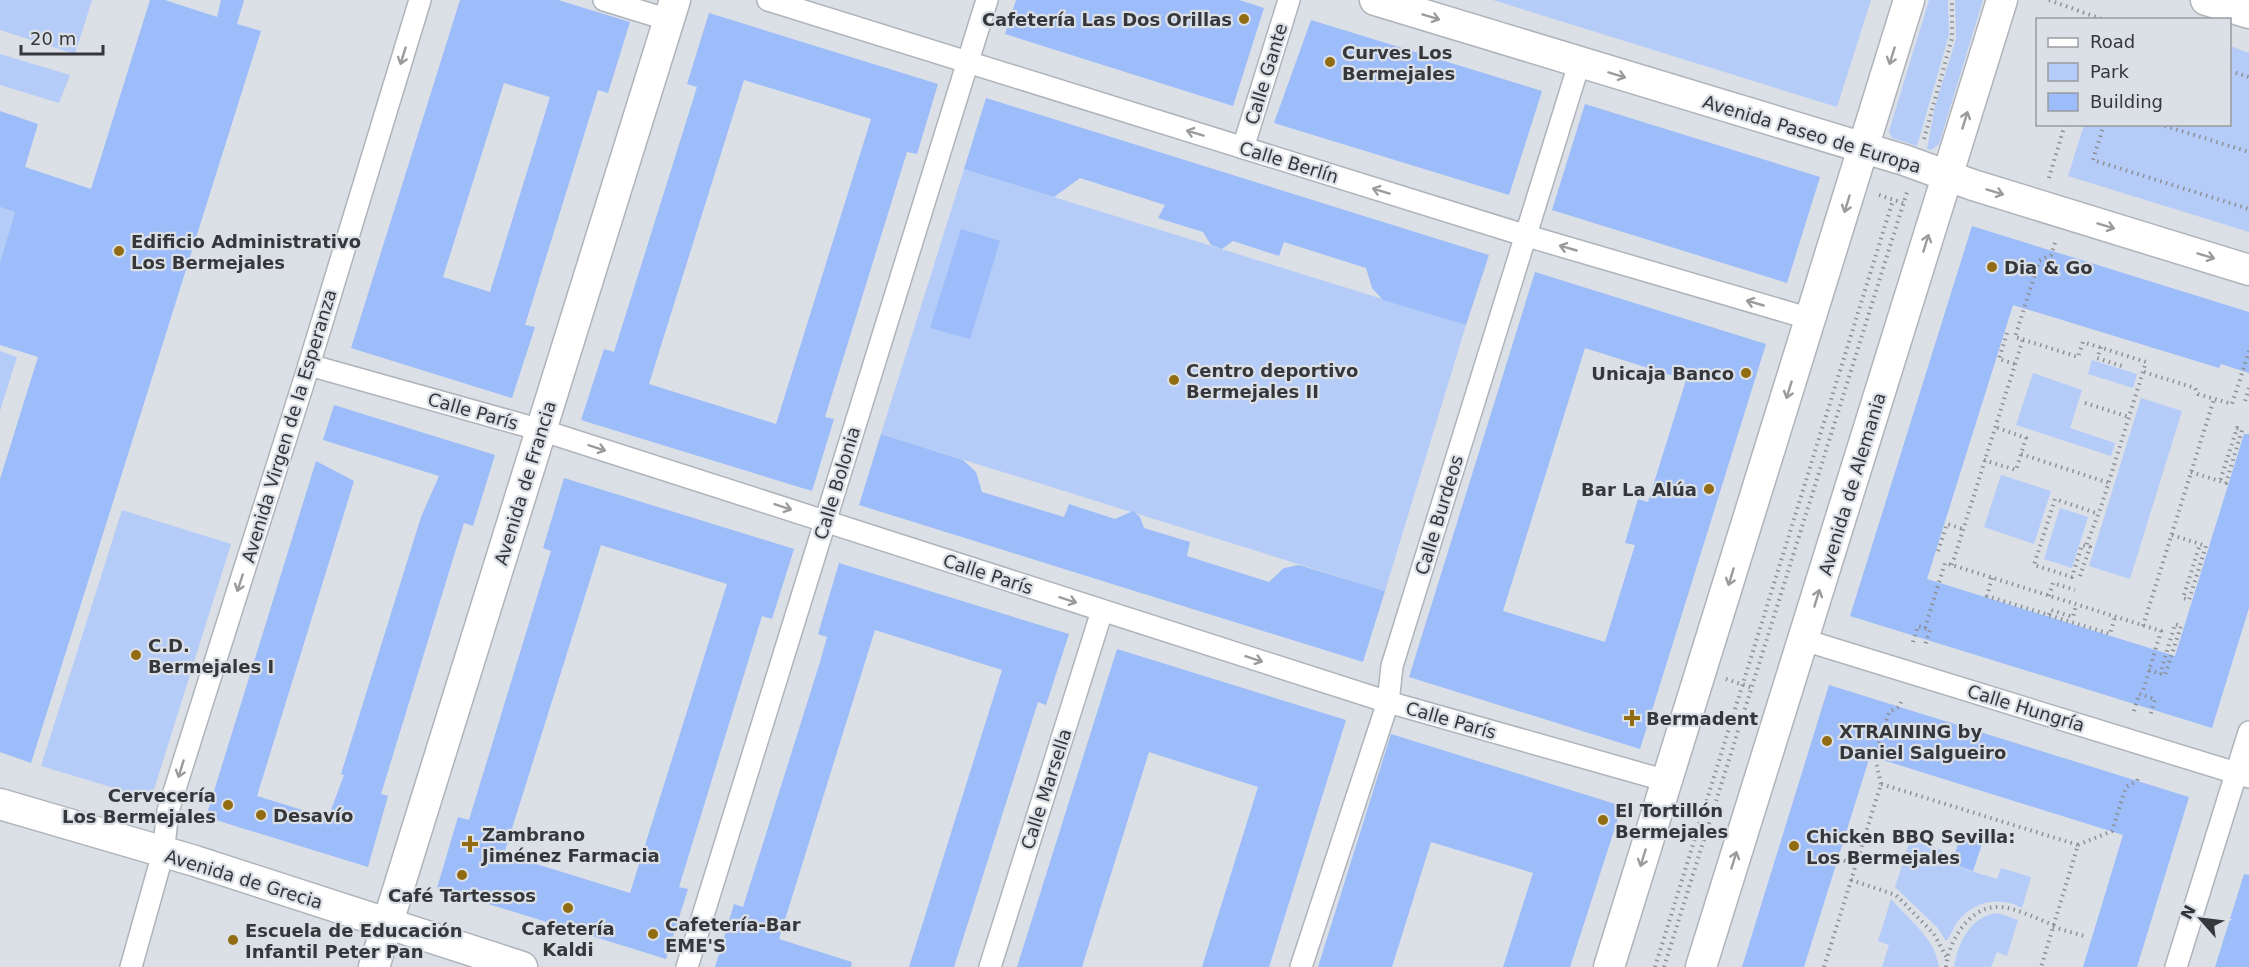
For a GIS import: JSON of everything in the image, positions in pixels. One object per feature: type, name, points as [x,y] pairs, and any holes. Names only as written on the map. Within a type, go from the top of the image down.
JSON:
[{"type":"main road","name":"Avenida Paseo de Europa","points":[[1375,0],[1579,64],[1864,148],[2249,270]]},
{"type":"main road","points":[[1609,967],[1909,0]]},
{"type":"main road","name":"Avenida de Alemania","points":[[1701,967],[2002,0]]},
{"type":"main road","points":[[2206,0],[2249,13]]},
{"type":"main road","name":"Avenida de Francia","points":[[374,967],[672,10]]},
{"type":"main road","name":"Avenida de Grecia","points":[[0,804],[195,861],[522,967]]},
{"type":"street","name":"Avenida Virgen de la Esperanza","points":[[131,967],[163,853],[168,811],[309,365],[420,0]]},
{"type":"street","points":[[604,0],[672,10]]},
{"type":"street","name":"Calle Berlín","points":[[768,0],[1524,235],[1811,319]]},
{"type":"street","name":"Calle Bolonia","points":[[687,967],[987,0]]},
{"type":"street","name":"Calle Gante","points":[[1243,148],[1289,0]]},
{"type":"street","name":"Calle Burdeos","points":[[1301,967],[1388,702],[1392,666],[1579,64]]},
{"type":"street","name":"Calle París","points":[[309,365],[541,430],[1388,702],[1667,781]]},
{"type":"street","name":"Calle Marsella","points":[[990,967],[1102,611]]},
{"type":"street","name":"Calle Hungría","points":[[1804,640],[2242,775]]},
{"type":"street","points":[[2176,967],[2242,775],[2249,732]]},
{"type":"path","points":[[1922,145],[1952,38],[1952,0]]},
{"type":"path","points":[[2049,0],[2098,18]]},
{"type":"path","points":[[2231,72],[2249,77]]},
{"type":"path","points":[[2049,180],[2065,126]]},
{"type":"path","points":[[2103,126],[2093,160],[2249,209]]},
{"type":"path","points":[[2165,126],[2249,152]]},
{"type":"path","points":[[1664,967],[1910,183]]},
{"type":"path","points":[[1870,192],[1911,205]]},
{"type":"path","points":[[1656,967],[1893,200]]},
{"type":"path","points":[[2055,243],[2051,255],[2039,261],[2015,337],[2078,357],[2083,342],[2146,362],[2099,514],[2086,546]]},
{"type":"path","points":[[2007,333],[1999,359],[2015,364]]},
{"type":"path","points":[[1952,565],[2023,339]]},
{"type":"path","points":[[2101,347],[2097,358],[2122,366]]},
{"type":"path","points":[[2144,372],[2195,388],[2198,394],[2232,404],[2249,351]]},
{"type":"path","points":[[2249,388],[2245,401],[2249,402]]},
{"type":"path","points":[[2143,626],[2214,399]]},
{"type":"path","points":[[2085,403],[2129,417]]},
{"type":"path","points":[[1984,460],[2016,470],[2026,438],[1995,427]]},
{"type":"path","points":[[2191,472],[2220,482],[2226,483],[2242,430],[2237,428],[2220,482]]},
{"type":"path","points":[[2021,454],[2109,483]]},
{"type":"path","points":[[2080,576],[2090,547],[2082,545],[2072,577],[2034,565],[2055,499],[2099,514]]},
{"type":"path","points":[[1938,552],[1947,524],[1963,529]]},
{"type":"path","points":[[2172,535],[2200,544],[2205,546],[2189,600],[2183,598],[2200,544]]},
{"type":"path","points":[[1925,628],[1945,563],[2161,631],[2142,694],[2139,694],[2134,711]]},
{"type":"path","points":[[1992,578],[1987,596],[2110,634],[2115,617]]},
{"type":"path","points":[[2049,596],[2053,583],[2075,590]]},
{"type":"path","points":[[2049,615],[2050,610],[2073,617],[2076,605]]},
{"type":"path","points":[[2149,670],[2160,674],[2166,674],[2181,626],[2175,624],[2160,674]]},
{"type":"path","points":[[1913,642],[1918,626],[1930,630],[1925,645]]},
{"type":"path","points":[[1718,677],[1758,690]]},
{"type":"path","points":[[2142,694],[2155,699],[2150,716]]},
{"type":"path","points":[[1824,967],[1881,784],[1875,760],[1889,712],[1899,707],[1901,702]]},
{"type":"path","points":[[1869,758],[1875,760]]},
{"type":"path","points":[[1881,784],[2078,845],[2112,831],[2126,787],[2137,781],[2139,776]]},
{"type":"path","points":[[2040,967],[2078,845]]},
{"type":"path","points":[[1838,859],[1856,864]]},
{"type":"path","points":[[1851,880],[1896,895],[1934,934],[1947,959]]},
{"type":"path","points":[[1946,967],[1958,934],[1971,918],[1989,908],[2007,908],[2084,936]]},
{"type":"green space","points":[[0,0],[92,0],[75,54],[0,30]]},
{"type":"green space","points":[[1493,0],[1871,0],[1837,107]]},
{"type":"green space","points":[[1929,0],[1948,0],[1949,35],[1917,146],[1892,138],[1889,131]]},
{"type":"green space","points":[[1955,0],[1983,0],[1939,144],[1931,150],[1927,149],[1935,106],[1956,39]]},
{"type":"green space","points":[[2231,46],[2249,53],[2249,232],[2068,176],[2084,126],[2231,126]]},
{"type":"green space","points":[[0,54],[70,75],[59,103],[0,85]]},
{"type":"green space","name":"Centro deportivo Bermejales II","points":[[964,169],[1466,325],[1385,591],[881,434]]},
{"type":"green space","points":[[0,207],[15,212],[0,262]]},
{"type":"green space","points":[[0,351],[17,357],[0,411]]},
{"type":"green space","points":[[2092,360],[2137,374],[2133,388],[2088,374]]},
{"type":"green space","points":[[2033,373],[2082,390],[2070,428],[2115,443],[2111,456],[2016,425]]},
{"type":"green space","points":[[2141,398],[2182,411],[2130,579],[2089,566]]},
{"type":"green space","points":[[2001,475],[2051,491],[2034,544],[1984,527]]},
{"type":"green space","points":[[2060,508],[2088,517],[2072,568],[2044,559]]},
{"type":"green space","name":"C.D. Bermejales I","points":[[122,510],[231,544],[151,799],[41,766]]},
{"type":"green space","points":[[1910,840],[1942,850],[1939,861],[1997,879],[2001,868],[2031,877],[2022,908],[2005,902],[1979,905],[1964,914],[1946,941],[1938,928],[1895,887]]},
{"type":"green space","points":[[1891,899],[1927,939],[1937,957],[1939,967],[1882,967],[1889,945],[1878,941]]},
{"type":"green space","points":[[1998,913],[2018,920],[2007,956],[1997,952],[1991,967],[1954,967],[1962,940],[1967,932],[1980,919]]},
{"type":"building","name":"Edificio Administrativo Los Bermejales","points":[[150,0],[165,0],[217,17],[221,0],[244,0],[237,24],[261,31],[31,763],[0,752],[0,479],[38,357],[0,345],[0,262],[15,212],[0,207],[0,111],[38,124],[25,167],[91,189]]},
{"type":"building","points":[[460,0],[558,0],[630,22],[608,93],[598,90],[525,325],[535,327],[512,398],[351,348]],"holes":[[[504,83],[550,97],[490,292],[443,277]]]},
{"type":"building","points":[[1016,0],[1239,0],[1264,8],[1233,106],[1005,34]]},
{"type":"building","points":[[709,13],[938,84],[917,154],[907,152],[825,417],[834,419],[812,491],[581,420],[604,349],[614,352],[697,87],[687,84]],"holes":[[[744,80],[871,119],[776,424],[649,384]]]},
{"type":"building","points":[[1311,20],[1542,91],[1509,195],[1274,123]]},
{"type":"building","points":[[986,98],[1489,255],[1466,325],[1383,300],[1372,288],[1366,268],[1284,242],[1279,256],[1233,241],[1222,249],[1211,245],[1203,232],[1158,218],[1165,205],[1080,178],[1054,197],[964,169]]},
{"type":"building","points":[[1585,104],[1820,177],[1787,283],[1552,210]]},
{"type":"building","points":[[1972,226],[2249,312],[2249,373],[2221,364],[2219,368],[2013,305],[1927,579],[2175,656],[2244,434],[2249,434],[2249,608],[2212,728],[1850,616]]},
{"type":"building","points":[[961,229],[1000,241],[970,339],[930,328]]},
{"type":"building","points":[[1535,272],[1766,344],[1640,749],[1409,677]],"holes":[[[1585,348],[1686,380],[1648,502],[1638,499],[1625,543],[1635,545],[1605,642],[1503,611]]]},
{"type":"building","points":[[334,405],[495,455],[473,526],[464,523],[381,794],[388,796],[368,867],[206,817],[316,461],[354,481],[257,796],[328,818],[344,775],[341,774],[421,517],[439,476],[323,440]]},
{"type":"building","points":[[881,434],[963,460],[976,472],[982,492],[1064,517],[1069,504],[1115,519],[1133,511],[1140,517],[1144,528],[1190,542],[1187,556],[1269,582],[1284,568],[1299,565],[1385,591],[1363,662],[859,505]]},
{"type":"building","points":[[564,478],[794,549],[772,619],[762,616],[679,887],[688,889],[666,959],[437,888],[458,817],[469,820],[551,551],[543,548]],"holes":[[[601,545],[727,584],[630,893],[504,854]]]},
{"type":"building","points":[[839,563],[1069,634],[1046,705],[1038,702],[954,967],[909,967],[1002,670],[875,630],[779,939],[852,962],[851,967],[715,967],[734,904],[743,907],[820,662],[827,637],[818,634]]},
{"type":"building","points":[[1117,649],[1346,720],[1269,967],[1202,967],[1258,787],[1149,752],[1082,967],[1017,967]]},
{"type":"building","points":[[1829,685],[2189,797],[2137,967],[2083,967],[2123,835],[1870,756],[1804,967],[1742,967]]},
{"type":"building","points":[[1391,734],[1622,806],[1570,967],[1503,967],[1533,873],[1431,842],[1392,967],[1318,967]]},
{"type":"building","points":[[1961,834],[1983,841],[1973,871],[1952,864]]},
{"type":"building","points":[[2244,874],[2249,875],[2249,967],[2215,967]]},
{"type":"place","name":"Cafetería Las Dos Orillas","points":[[1244,19]]},
{"type":"place","name":"Curves Los Bermejales","points":[[1330,62]]},
{"type":"place","name":"Edificio Administrativo Los Bermejales","points":[[119,251]]},
{"type":"place","name":"Dia & Go","points":[[1992,267]]},
{"type":"place","name":"Unicaja Banco","points":[[1746,373]]},
{"type":"place","name":"Centro deportivo Bermejales II","points":[[1174,380]]},
{"type":"place","name":"Bar La Alúa","points":[[1709,489]]},
{"type":"place","name":"C.D. Bermejales I","points":[[136,655]]},
{"type":"place","name":"Bermadent","points":[[1632,718]]},
{"type":"place","name":"XTRAINING by Daniel Salgueiro","points":[[1827,741]]},
{"type":"place","name":"Cervecería Los Bermejales","points":[[228,805]]},
{"type":"place","name":"Desavío","points":[[261,815]]},
{"type":"place","name":"El Tortillón Bermejales","points":[[1603,820]]},
{"type":"place","name":"Zambrano Jiménez Farmacia","points":[[470,844]]},
{"type":"place","name":"Chicken BBQ Sevilla: Los Bermejales","points":[[1794,846]]},
{"type":"place","name":"Café Tartessos","points":[[462,875]]},
{"type":"place","name":"Cafetería Kaldi","points":[[568,908]]},
{"type":"place","name":"Cafetería-Bar EME'S","points":[[653,934]]},
{"type":"place","name":"Escuela de Educación Infantil Peter Pan","points":[[233,940]]}]
